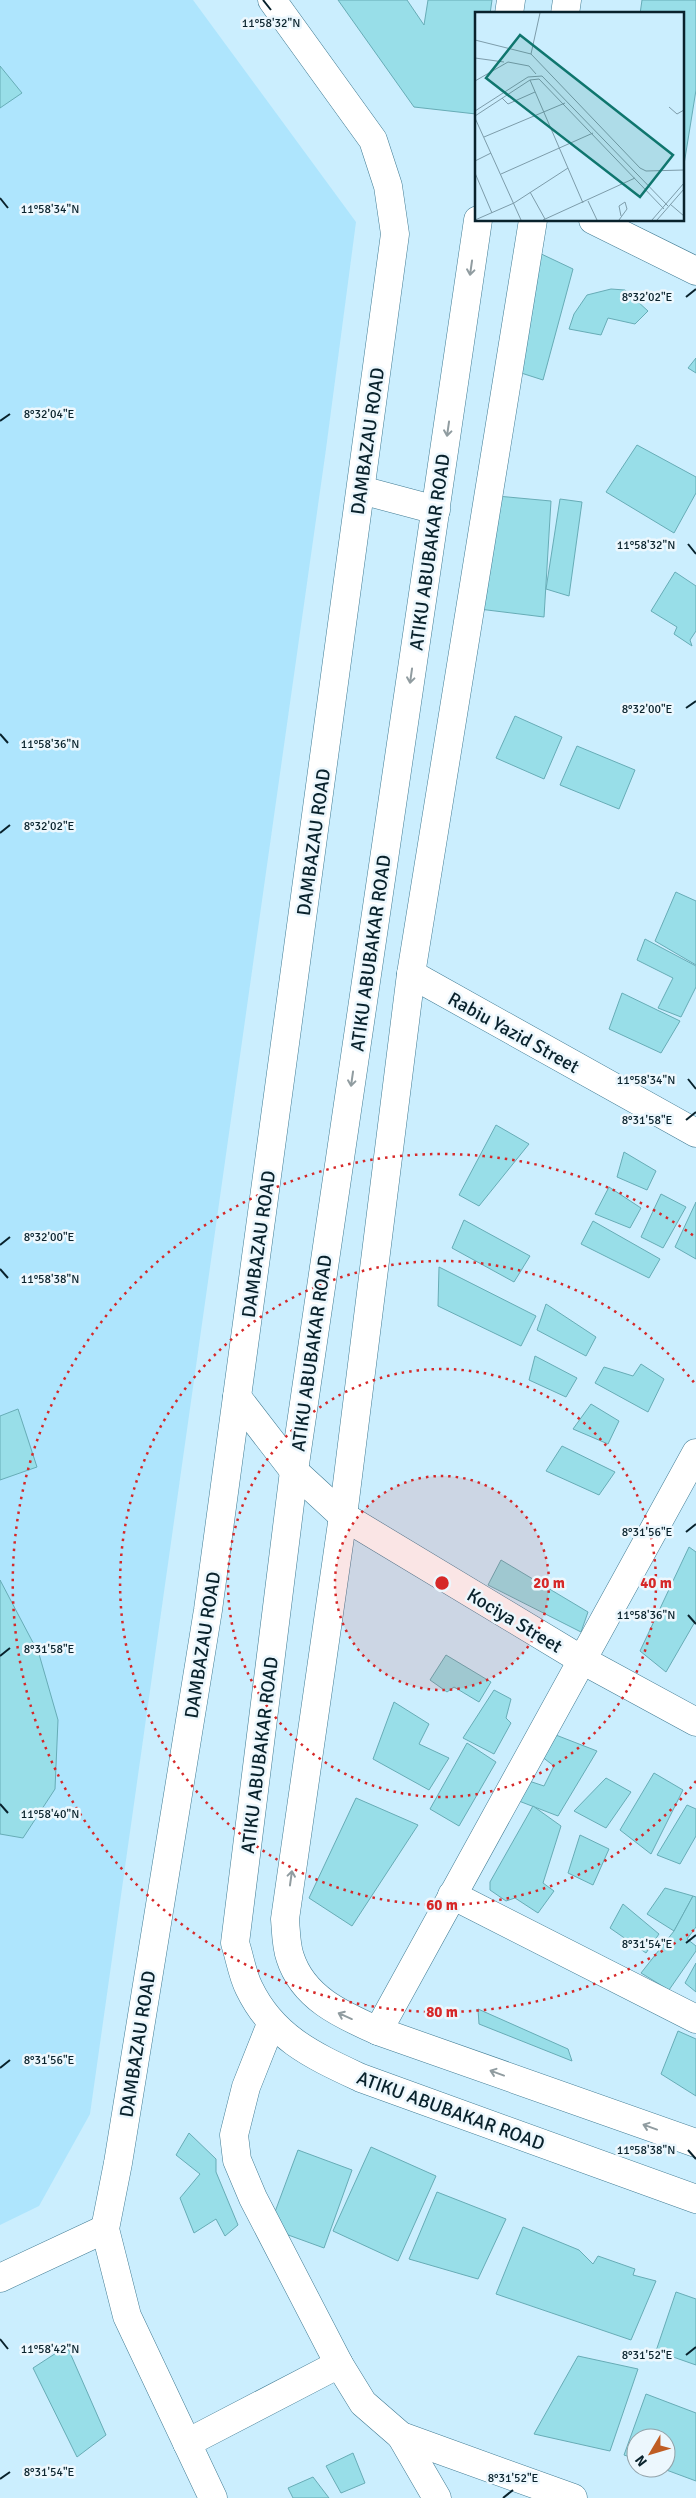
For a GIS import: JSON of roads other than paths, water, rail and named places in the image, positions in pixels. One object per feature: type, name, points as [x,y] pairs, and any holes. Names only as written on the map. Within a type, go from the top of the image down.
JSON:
[{"type":"street","name":"DAMBAZAU ROAD","points":[[213,2498],[127,2316],[105,2229],[208,1610],[395,234],[388,186],[373,140],[272,0]]},
{"type":"street","name":"ATIKU ABUBAKAR ROAD","points":[[478,221],[294,1471],[235,1943],[248,1987],[271,2024],[312,2055],[361,2078],[696,2199]]},
{"type":"street","points":[[533,221],[411,974],[343,1516],[285,1919],[289,1957],[304,1984],[336,2012],[378,2031],[696,2143]]},
{"type":"street","points":[[595,221],[696,271]]},
{"type":"street","points":[[361,490],[436,510]]},
{"type":"street","name":"Rabiu Yazid Street","points":[[411,974],[696,1133]]},
{"type":"street","name":"Kociya Street","points":[[238,1397],[294,1471],[343,1516],[582,1660],[696,1722]]},
{"type":"street","points":[[378,2031],[696,1453]]},
{"type":"street","points":[[452,1895],[696,2019]]},
{"type":"street","points":[[271,2024],[246,2087],[234,2135],[237,2160],[253,2198],[339,2364],[363,2403],[401,2436],[437,2498]]},
{"type":"street","points":[[0,2278],[105,2229]]},
{"type":"street","points":[[187,2443],[339,2364]]},
{"type":"street","points":[[401,2436],[573,2498]]}]
